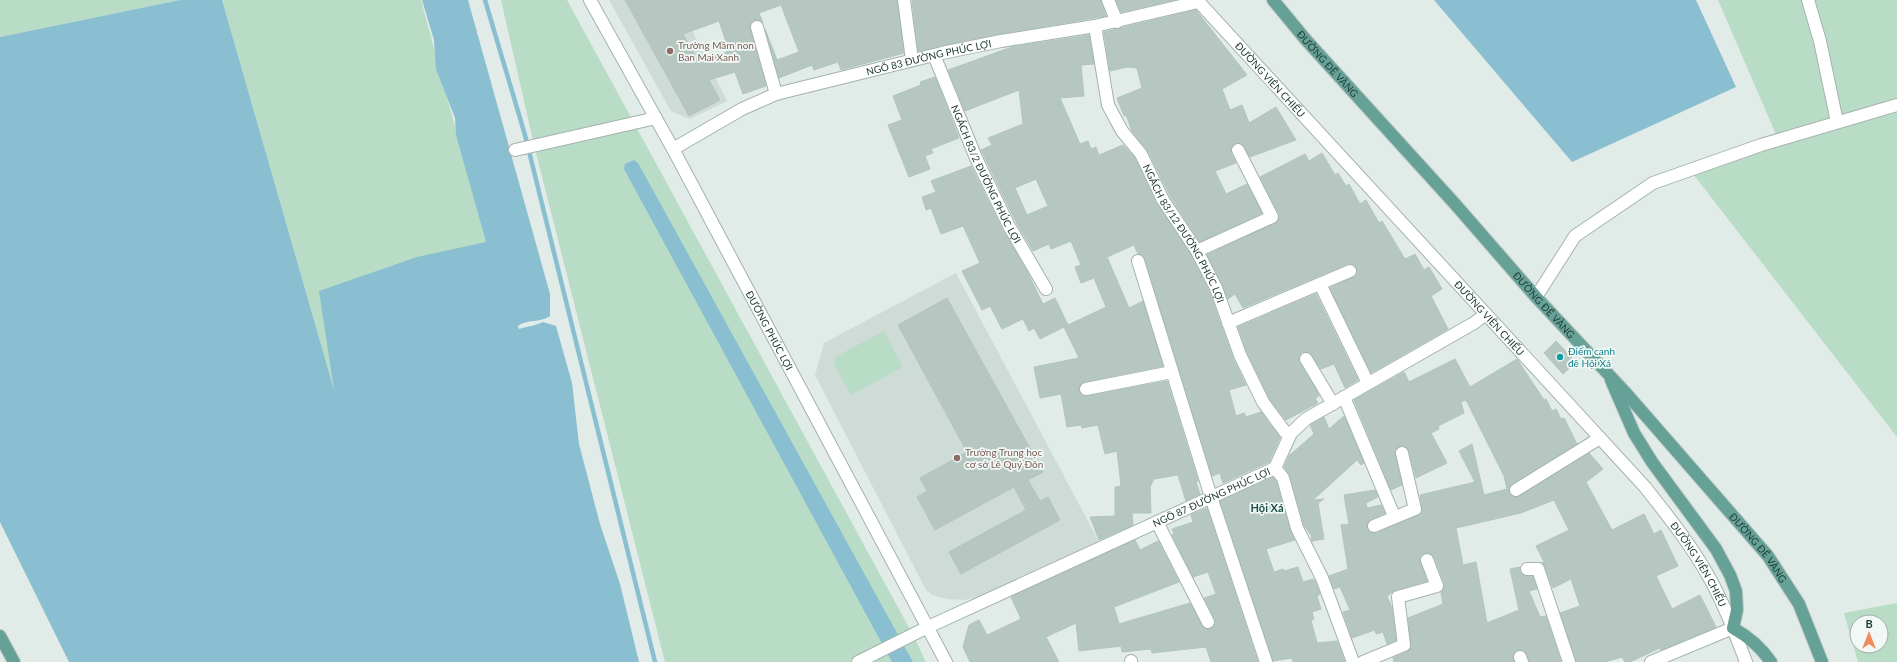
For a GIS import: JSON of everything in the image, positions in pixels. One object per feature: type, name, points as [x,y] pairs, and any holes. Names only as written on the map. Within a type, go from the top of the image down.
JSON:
[{"type":"main road","name":"ĐƯỜNG ĐÊ VÀNG","points":[[1273,0],[1306,40],[1455,204],[1536,297],[1609,375],[1768,556],[1799,604],[1822,662]]},
{"type":"main road","points":[[1609,375],[1634,433],[1652,462],[1716,549],[1730,575],[1736,591],[1737,610],[1733,628],[1750,638],[1764,651],[1771,662]]},
{"type":"main road","points":[[1,642],[14,662]]},
{"type":"street","name":"ĐƯỜNG PHÚC LỢI","points":[[590,0],[673,149],[946,662]]},
{"type":"street","points":[[904,0],[912,60]]},
{"type":"street","points":[[1108,0],[1117,22]]},
{"type":"street","points":[[1808,0],[1820,41],[1837,122]]},
{"type":"street","name":"NGÕ 83 ĐƯỜNG PHÚC LỢI","points":[[673,149],[742,109],[776,94],[934,55],[1002,41],[1117,22],[1197,1]]},
{"type":"street","name":"ĐƯỜNG VIÊN CHIẾU","points":[[1197,1],[1645,487],[1679,530],[1709,578],[1733,628],[1746,662]]},
{"type":"street","name":"NGÁCH 83/12 ĐƯỜNG PHÚC LỢI","points":[[1095,26],[1108,105],[1122,131],[1141,154],[1163,200],[1197,251],[1216,288],[1240,355],[1263,402],[1285,432],[1291,433]]},
{"type":"street","points":[[757,27],[776,94]]},
{"type":"street","name":"NGÁCH 83/2 ĐƯỜNG PHÚC LỢI","points":[[934,55],[976,158],[1010,226],[1046,289]]},
{"type":"street","points":[[1536,297],[1575,236],[1653,183],[1761,145],[1897,105]]},
{"type":"street","points":[[518,149],[656,118]]},
{"type":"street","points":[[1197,251],[1272,217],[1238,150]]},
{"type":"street","points":[[1138,261],[1211,497],[1266,662]]},
{"type":"street","points":[[1228,323],[1350,271]]},
{"type":"street","points":[[1320,284],[1368,383]]},
{"type":"street","name":"NGÕ 87 ĐƯỜNG PHÚC LỢI","points":[[858,662],[928,627],[1275,468],[1291,433],[1306,419],[1474,323],[1486,314]]},
{"type":"street","points":[[1306,358],[1333,404]]},
{"type":"street","points":[[1086,389],[1172,372]]},
{"type":"street","points":[[1344,397],[1394,516]]},
{"type":"street","points":[[1516,490],[1600,438]]},
{"type":"street","points":[[1374,526],[1415,508],[1402,453]]},
{"type":"street","points":[[1275,468],[1283,478],[1298,528],[1322,578],[1353,662]]},
{"type":"street","points":[[1157,522],[1208,622]]},
{"type":"street","points":[[1363,662],[1404,645],[1398,597],[1437,586],[1427,560]]},
{"type":"street","points":[[1527,569],[1538,569],[1569,662]]},
{"type":"street","points":[[1653,662],[1733,628]]},
{"type":"shaded area","name":"Trường Mầm non Ban Mai Xanh","points":[[609,0],[677,0],[727,101],[690,119],[671,111]]},
{"type":"shaded area","name":"Trường Trung học cơ sở Lê Quý Đôn","points":[[956,273],[1099,542],[982,596],[965,600],[947,599],[932,595],[926,590],[815,375],[824,343]]},
{"type":"green space","points":[[0,0],[180,0],[0,37]]},
{"type":"green space","points":[[222,0],[421,0],[486,242],[335,394]]},
{"type":"green space","points":[[501,0],[567,0],[913,635],[926,662],[665,662],[534,145]]},
{"type":"green space","points":[[1718,0],[1897,0],[1897,437],[1690,170],[1778,139]]},
{"type":"green space","points":[[884,331],[903,367],[851,395],[834,365],[835,357]]},
{"type":"green space","points":[[1897,603],[1897,662],[1858,662],[1856,654],[1889,654],[1889,614],[1849,614],[1849,630],[1844,613]]},
{"type":"water","points":[[180,0],[222,0],[334,390],[319,291],[417,257],[486,242],[456,135],[455,118],[436,69],[434,40],[422,0],[468,0],[550,294],[550,316],[542,320],[525,322],[518,326],[519,329],[543,322],[556,326],[572,383],[579,444],[600,524],[620,584],[639,662],[69,662],[0,522],[0,37]]},
{"type":"water","points":[[1434,0],[1696,0],[1736,87],[1572,162]]},
{"type":"water","points":[[634,160],[638,163],[913,662],[892,662],[624,169],[625,164]]},
{"type":"building","points":[[625,0],[897,0],[904,53],[841,70],[838,62],[814,70],[812,65],[779,78],[765,29],[777,60],[799,52],[781,5],[759,13],[763,23],[759,20],[755,20],[750,26],[766,86],[743,94],[735,72],[709,80],[720,100],[689,116]],"holes":[[[719,21],[729,51],[698,61],[683,34]]]},
{"type":"building","points":[[912,0],[1101,0],[1106,16],[1000,34],[918,51]]},
{"type":"building","points":[[1116,0],[1174,0],[1121,12]]},
{"type":"building","points":[[1196,10],[1247,75],[1222,89],[1230,110],[1242,105],[1249,123],[1276,107],[1296,140],[1250,157],[1242,144],[1238,143],[1232,146],[1231,153],[1236,163],[1215,171],[1226,194],[1247,184],[1262,213],[1200,242],[1170,196],[1148,151],[1132,131],[1126,115],[1124,116],[1117,98],[1142,88],[1137,68],[1127,67],[1110,71],[1104,32]]},
{"type":"building","points":[[1089,35],[1094,64],[1081,65],[1084,96],[1060,98],[1080,144],[1088,141],[1091,149],[1096,147],[1099,155],[1123,145],[1135,158],[1156,203],[1191,255],[1209,291],[1233,358],[1246,385],[1229,390],[1236,416],[1244,413],[1246,417],[1261,412],[1280,438],[1269,462],[1223,483],[1220,473],[1212,476],[1145,259],[1143,255],[1138,254],[1134,245],[1107,257],[1129,308],[1143,301],[1163,366],[1085,382],[1079,386],[1079,391],[1083,396],[1087,396],[1167,381],[1198,481],[1196,482],[1200,494],[1186,501],[1178,475],[1154,479],[1150,487],[1151,513],[1132,513],[1133,525],[1099,540],[1090,517],[1115,516],[1115,487],[1121,486],[1117,451],[1105,454],[1098,425],[1082,428],[1081,425],[1067,427],[1061,394],[1040,398],[1034,367],[1079,358],[1064,327],[1040,339],[1034,328],[1029,331],[1023,319],[1002,329],[990,306],[982,310],[962,271],[980,263],[963,226],[941,234],[931,208],[926,210],[922,197],[936,192],[931,181],[971,166],[1002,229],[1027,271],[1043,304],[1055,298],[1068,325],[1106,307],[1094,278],[1081,283],[1075,267],[1081,265],[1071,241],[1051,249],[1049,244],[1033,251],[1016,222],[981,150],[992,145],[988,138],[1023,124],[1019,90],[965,111],[948,70],[1012,47]],"holes":[[[1036,179],[1048,206],[1027,215],[1015,188]]]},
{"type":"building","points":[[935,77],[959,138],[931,149],[933,153],[925,156],[930,169],[909,177],[888,125],[902,120],[893,96],[921,85],[920,82]]},
{"type":"building","points":[[1322,153],[1335,175],[1338,173],[1346,186],[1349,184],[1360,204],[1366,200],[1379,223],[1382,221],[1405,259],[1415,254],[1424,270],[1429,267],[1442,289],[1431,296],[1448,329],[1371,373],[1330,288],[1356,276],[1357,272],[1354,265],[1347,264],[1243,308],[1235,294],[1228,299],[1207,255],[1278,221],[1279,214],[1260,177],[1305,154],[1309,161]]},
{"type":"building","points":[[1316,294],[1358,380],[1345,388],[1334,364],[1321,369],[1310,353],[1302,352],[1299,356],[1299,362],[1316,389],[1319,396],[1315,398],[1318,403],[1286,420],[1269,398],[1247,352],[1238,327]]},
{"type":"building","points":[[947,298],[1043,472],[1028,480],[1040,501],[1048,497],[1060,520],[961,574],[949,552],[1026,510],[1014,487],[935,530],[917,497],[927,491],[920,478],[967,452],[898,325]]},
{"type":"building","name":"Điếm canh đê Hội Xá","points":[[1556,341],[1576,362],[1563,374],[1544,353]]},
{"type":"building","points":[[1455,359],[1470,387],[1517,359],[1544,400],[1546,399],[1552,411],[1556,409],[1561,419],[1564,418],[1577,444],[1512,484],[1509,490],[1510,494],[1516,497],[1520,496],[1589,453],[1603,469],[1586,482],[1612,530],[1644,514],[1654,534],[1661,530],[1678,566],[1656,576],[1672,609],[1700,595],[1716,627],[1661,650],[1660,648],[1630,662],[1625,662],[1622,657],[1605,662],[1576,662],[1560,613],[1580,606],[1571,579],[1553,588],[1545,567],[1541,563],[1544,562],[1536,546],[1569,530],[1554,500],[1521,513],[1456,528],[1463,565],[1476,562],[1487,623],[1519,610],[1510,569],[1520,567],[1520,572],[1523,575],[1533,576],[1537,589],[1529,591],[1540,617],[1546,616],[1561,662],[1529,662],[1527,654],[1521,650],[1514,653],[1514,662],[1394,662],[1393,658],[1407,652],[1411,648],[1408,618],[1443,604],[1441,592],[1444,588],[1444,583],[1434,557],[1428,553],[1421,555],[1420,559],[1427,581],[1396,590],[1387,596],[1392,608],[1396,640],[1387,644],[1383,632],[1376,634],[1375,630],[1352,638],[1343,612],[1350,610],[1340,587],[1334,589],[1329,576],[1348,569],[1341,525],[1349,524],[1344,495],[1375,490],[1378,497],[1366,503],[1367,508],[1381,505],[1385,513],[1371,519],[1367,525],[1369,532],[1377,533],[1420,514],[1422,508],[1420,495],[1475,482],[1459,451],[1472,444],[1484,495],[1507,489],[1504,476],[1466,400],[1461,402],[1464,413],[1438,426],[1439,429],[1431,433],[1447,463],[1416,478],[1409,451],[1405,446],[1400,446],[1397,448],[1395,454],[1402,485],[1391,490],[1354,400],[1404,372],[1409,382]]},
{"type":"building","points":[[1344,416],[1364,463],[1361,465],[1357,460],[1313,500],[1324,499],[1318,503],[1324,539],[1312,541],[1311,535],[1304,525],[1290,476],[1284,467],[1290,454],[1314,434],[1310,425],[1324,417],[1329,429]]},
{"type":"building","points":[[1273,477],[1276,481],[1290,530],[1295,540],[1266,549],[1274,572],[1298,567],[1303,582],[1313,579],[1315,581],[1320,594],[1317,596],[1321,609],[1312,612],[1314,619],[1311,620],[1317,643],[1337,641],[1345,662],[1293,662],[1292,658],[1273,661],[1220,501]]},
{"type":"building","points":[[1207,508],[1258,662],[1211,662],[1206,647],[1152,653],[1151,649],[1122,652],[1121,646],[1079,651],[1076,623],[1046,637],[1059,662],[970,662],[963,647],[969,625],[979,620],[987,635],[1021,619],[1011,597],[1135,540],[1140,550],[1158,541],[1179,582],[1114,607],[1119,624],[1190,603],[1202,626],[1207,629],[1212,628],[1215,623],[1215,619],[1204,598],[1216,594],[1208,572],[1193,577],[1172,535],[1174,534],[1172,529],[1193,522],[1191,515]]},
{"type":"waterway","points":[[485,0],[525,135],[655,662]]},
{"type":"place","name":"Trường Mầm non Ban Mai Xanh","points":[[670,51]]},
{"type":"place","name":"Điếm canh đê Hội Xá","points":[[1560,357]]},
{"type":"place","name":"Trường Trung học cơ sở Lê Quý Đôn","points":[[957,458]]},
{"type":"district","name":"Hội Xá","points":[[1267,508]]}]
